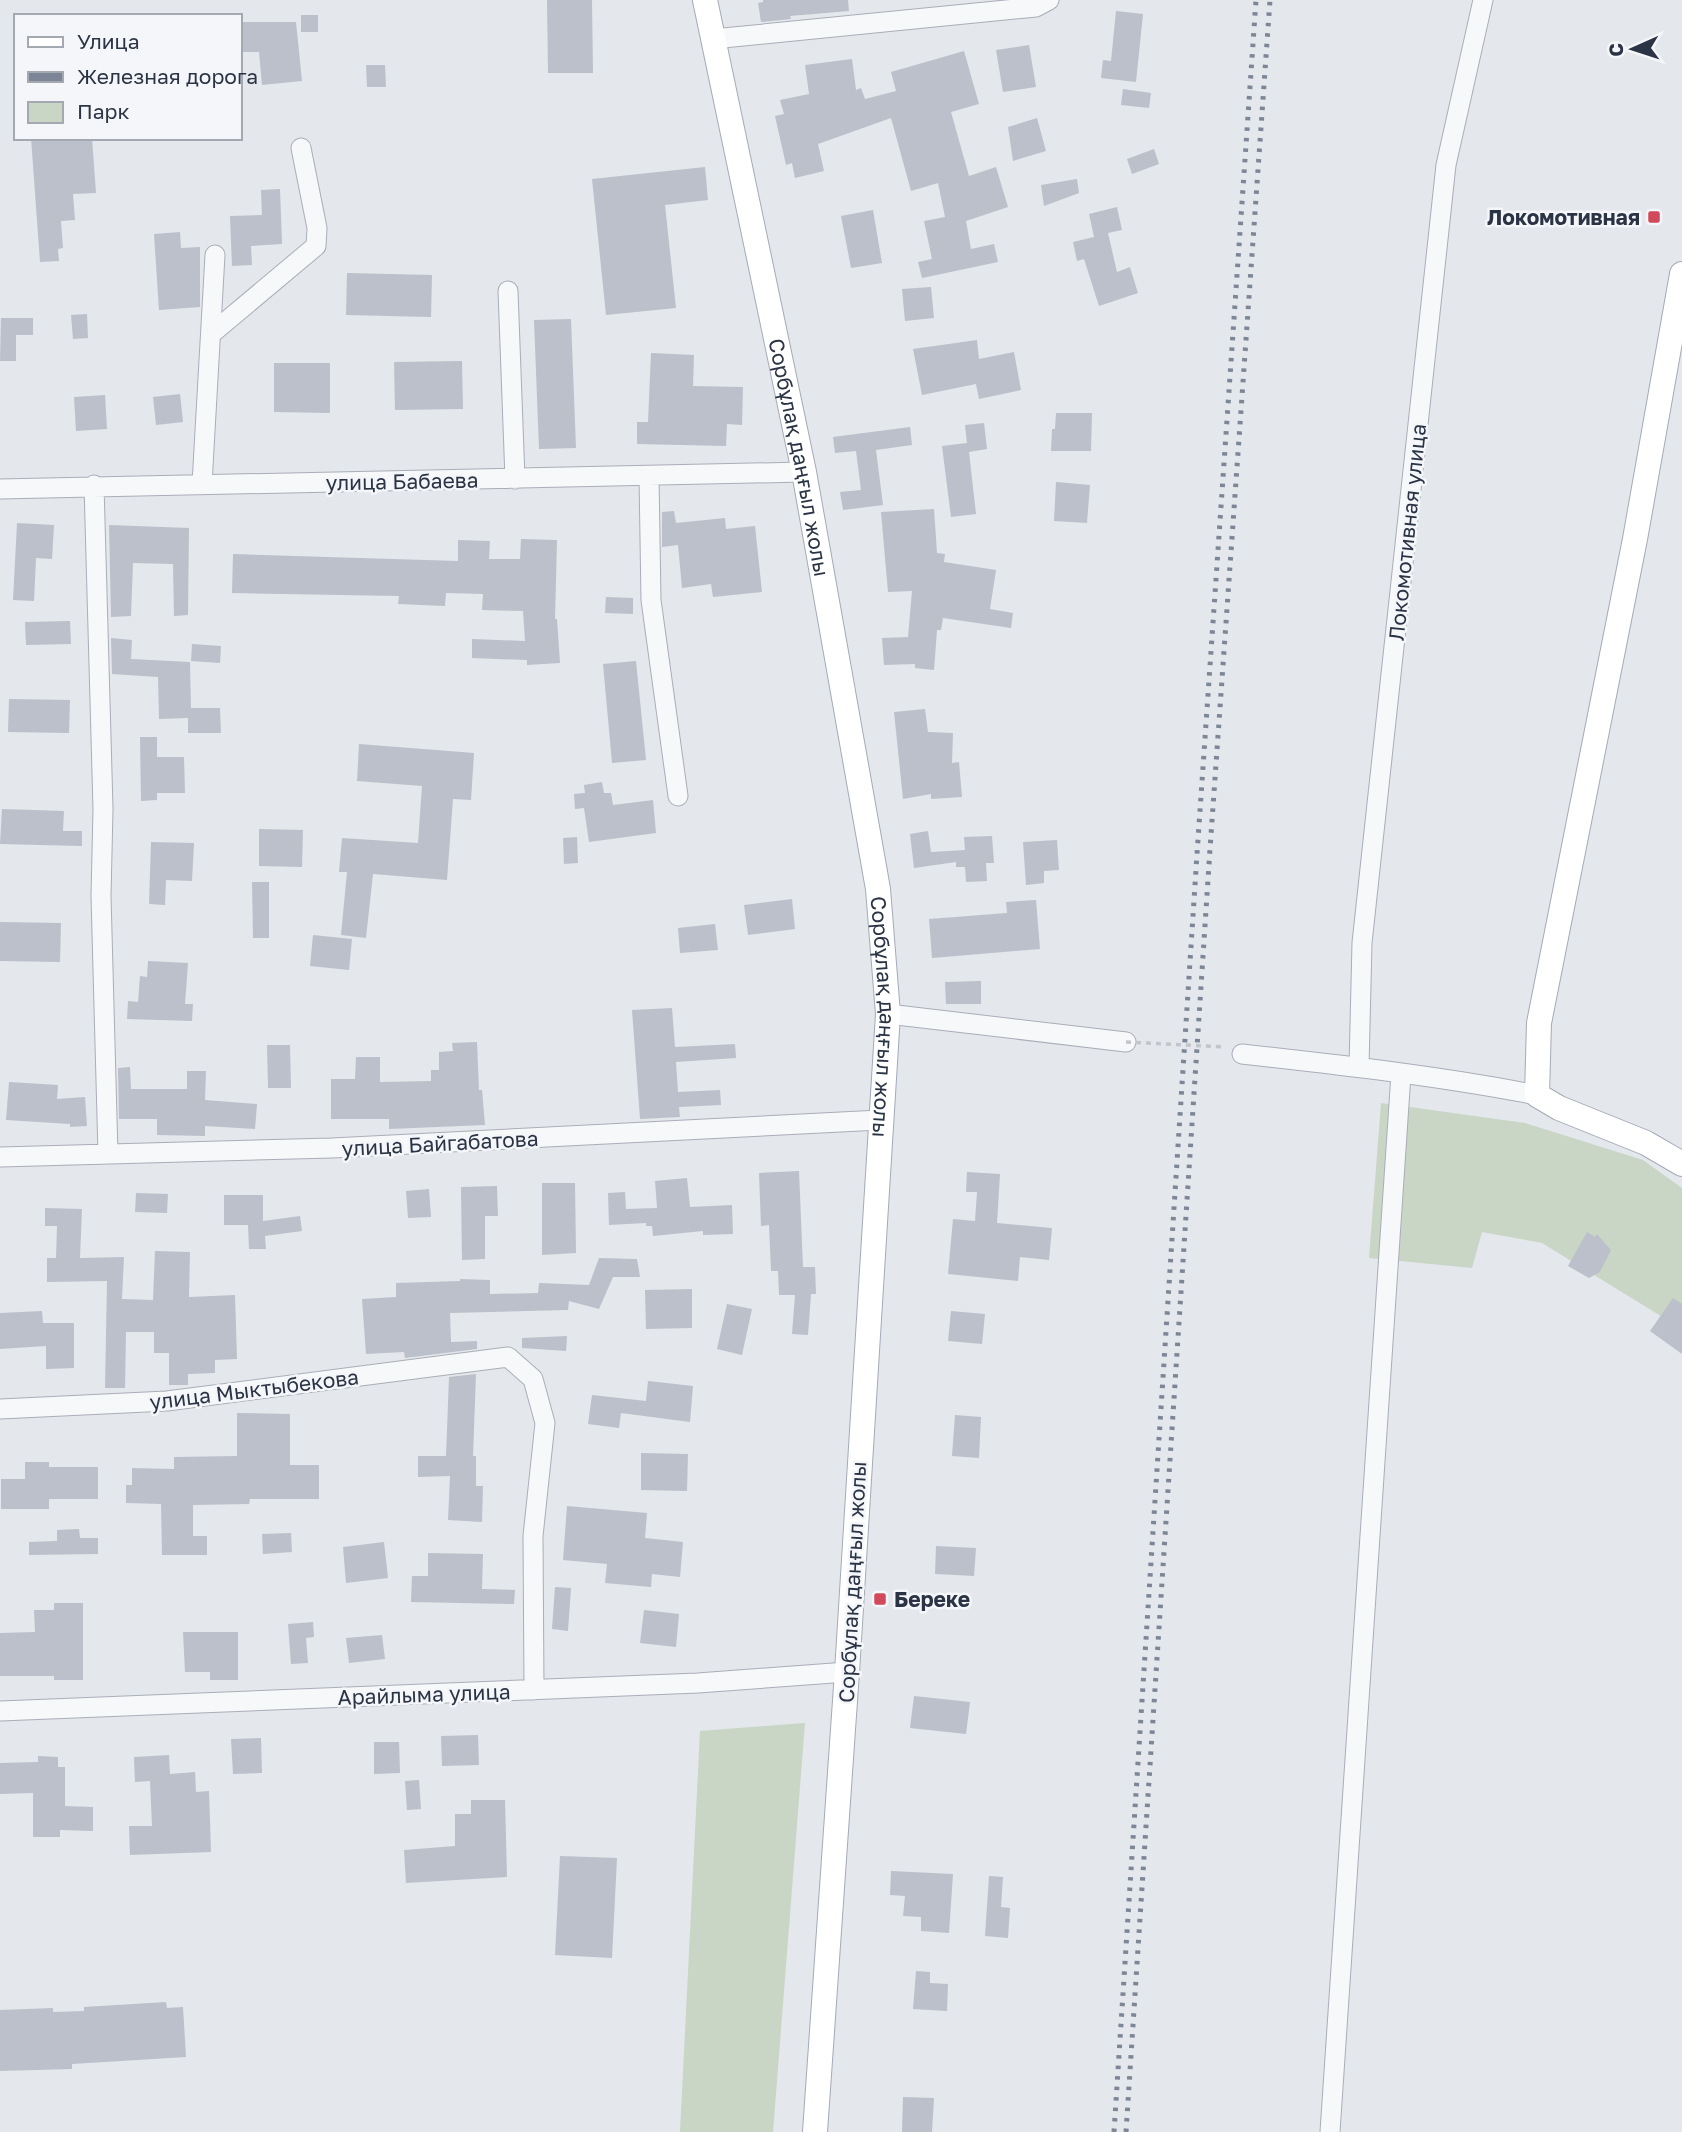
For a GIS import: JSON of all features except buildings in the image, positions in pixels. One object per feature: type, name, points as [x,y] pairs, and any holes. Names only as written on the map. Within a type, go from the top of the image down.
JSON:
[{"type":"main road","name":"Сорбұлақ даңғыл жолы","points":[[705,0],[804,472],[878,889],[888,1014],[815,2132]]},
{"type":"main road","points":[[1682,274],[1635,539],[1539,1023],[1537,1095],[1559,1108],[1646,1143],[1682,1164]]},
{"type":"street","points":[[713,39],[1035,8],[1049,0]]},
{"type":"street","name":"Локомотивная улица","points":[[1359,1067],[1362,943],[1446,165],[1483,0]]},
{"type":"street","points":[[211,334],[316,246],[317,228],[301,148]]},
{"type":"street","points":[[202,484],[215,255]]},
{"type":"street","points":[[508,291],[515,479]]},
{"type":"street","name":"улица Бабаева","points":[[0,489],[804,472]]},
{"type":"street","points":[[649,476],[651,600],[678,796]]},
{"type":"street","points":[[94,485],[103,809],[101,896],[108,1154]]},
{"type":"street","points":[[888,1014],[1126,1042]]},
{"type":"street","points":[[1234,1051],[1489,1085],[1537,1095]]},
{"type":"street","points":[[1330,2132],[1401,1074]]},
{"type":"street","name":"улица Байгабатова","points":[[0,1157],[332,1148],[880,1120]]},
{"type":"street","name":"улица Мыктыбекова","points":[[0,1409],[167,1401],[508,1357],[533,1379],[545,1423],[533,1536],[534,1690]]},
{"type":"street","name":"Арайлыма улица","points":[[0,1712],[698,1683],[847,1672]]},
{"type":"path","points":[[1126,1042],[1234,1051]]},
{"type":"green space","points":[[1381,1103],[1525,1123],[1643,1160],[1682,1188],[1682,1329],[1542,1243],[1482,1232],[1472,1268],[1369,1258]]},
{"type":"green space","points":[[805,1723],[773,2132],[680,2132],[700,1731]]},
{"type":"railway","points":[[1114,2132],[1197,854],[1256,0]]},
{"type":"railway","points":[[1126,2132],[1210,849],[1270,0]]},
{"type":"place","name":"Локомотивная","points":[[1654,217]]},
{"type":"place","name":"Береке","points":[[880,1599]]}]
